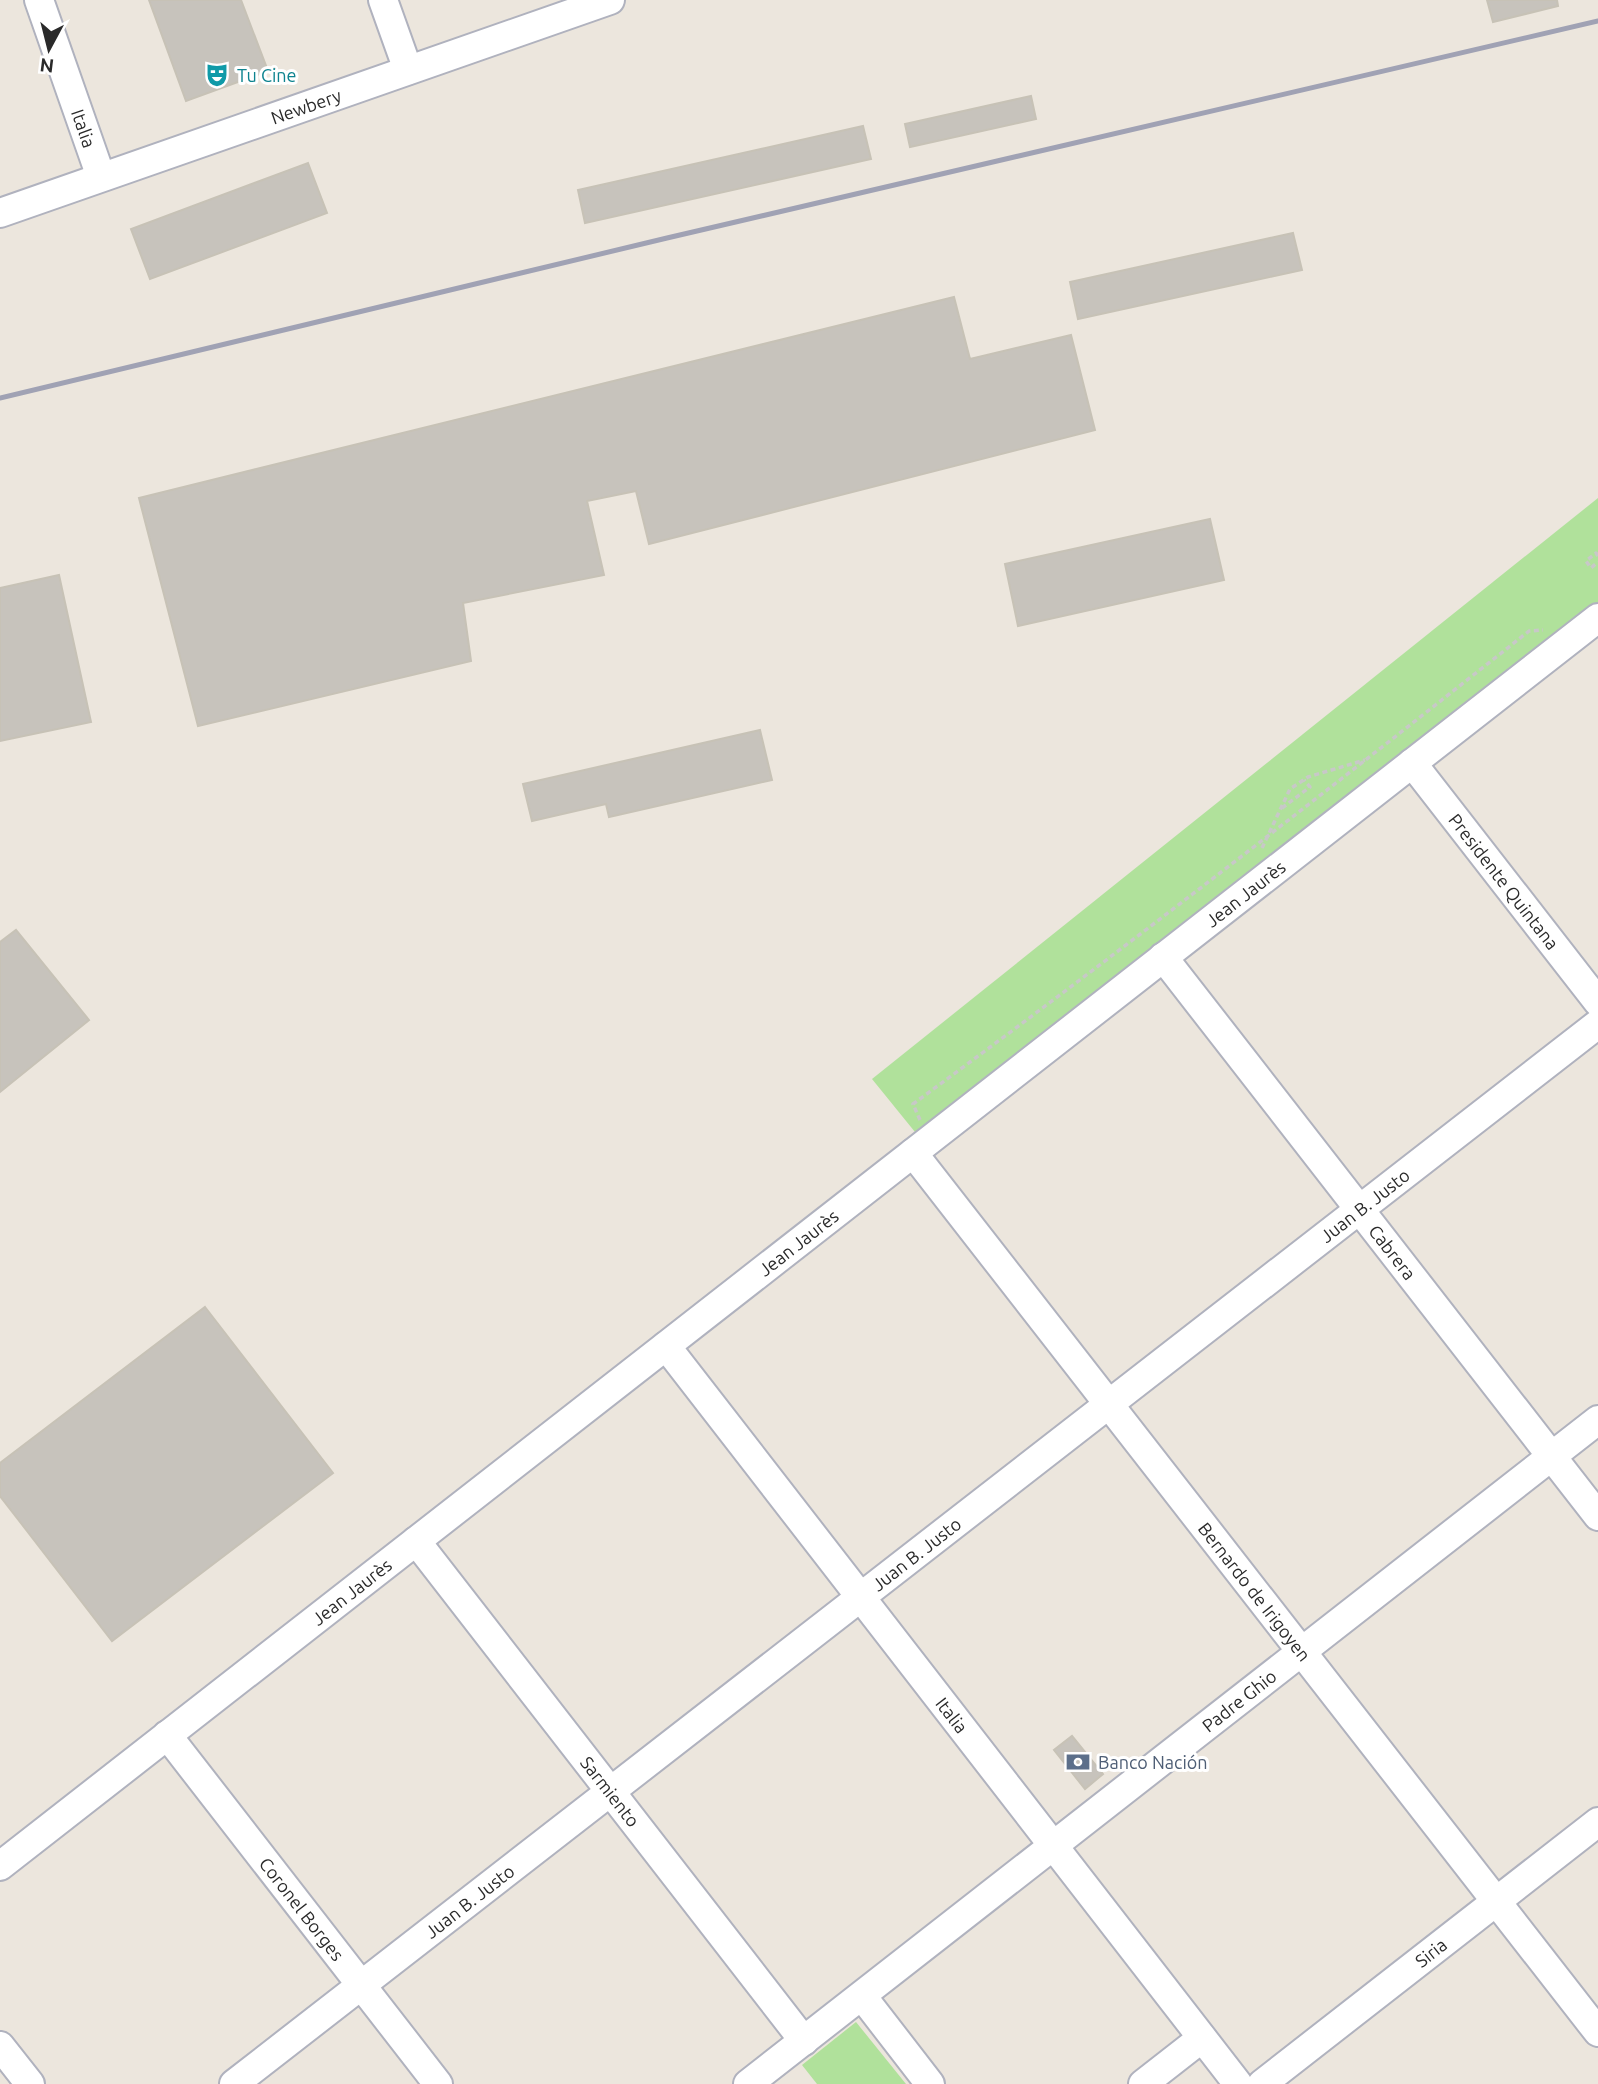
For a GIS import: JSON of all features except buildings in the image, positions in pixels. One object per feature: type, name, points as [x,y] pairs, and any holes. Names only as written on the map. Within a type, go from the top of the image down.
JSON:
[{"type":"street","name":"Italia","points":[[39,0],[102,177]]},
{"type":"street","points":[[383,0],[408,70]]},
{"type":"street","name":"Newbery","points":[[0,213],[610,0]]},
{"type":"street","name":"Jean Jaurès","points":[[0,1866],[1163,957],[1400,758],[1598,618]]},
{"type":"street","name":"Presidente Quintana","points":[[1400,758],[1598,1002]]},
{"type":"street","name":"Cabrera","points":[[1163,957],[1598,1516]]},
{"type":"street","name":"Juan B. Justo","points":[[234,2084],[1598,1024]]},
{"type":"street","name":"Bernardo de Irigoyen","points":[[920,1147],[1109,1405],[1598,2032]]},
{"type":"street","name":"Italia","points":[[666,1346],[1237,2084]]},
{"type":"street","name":"Padre Ghio","points":[[748,2084],[1598,1420]]},
{"type":"street","name":"Sarmiento","points":[[416,1541],[804,2041]]},
{"type":"street","name":"Coronel Borges","points":[[167,1735],[438,2084]]},
{"type":"street","name":"Siria","points":[[1262,2084],[1598,1822]]},
{"type":"street","points":[[862,1996],[930,2084]]},
{"type":"street","points":[[1143,2084],[1202,2038]]},
{"type":"street","points":[[0,2046],[30,2084]]},
{"type":"path","points":[[1598,556],[1595,553],[1586,561],[1591,568],[1598,562]]},
{"type":"path","points":[[920,1147],[914,1104],[1076,985],[1529,631],[1552,629]]},
{"type":"path","points":[[1258,857],[1290,789],[1304,780],[1368,758],[1400,758]]},
{"type":"path","points":[[1281,809],[1310,787],[1304,780]]},
{"type":"green space","points":[[1598,498],[1598,603],[915,1132],[872,1079]]},
{"type":"green space","points":[[856,2022],[906,2084],[817,2084],[802,2065]]},
{"type":"railway","points":[[0,398],[667,238],[1598,21]]},
{"type":"place","name":"Tu Cine","points":[[217,75]]},
{"type":"place","name":"Banco Nación","points":[[1078,1762]]}]
